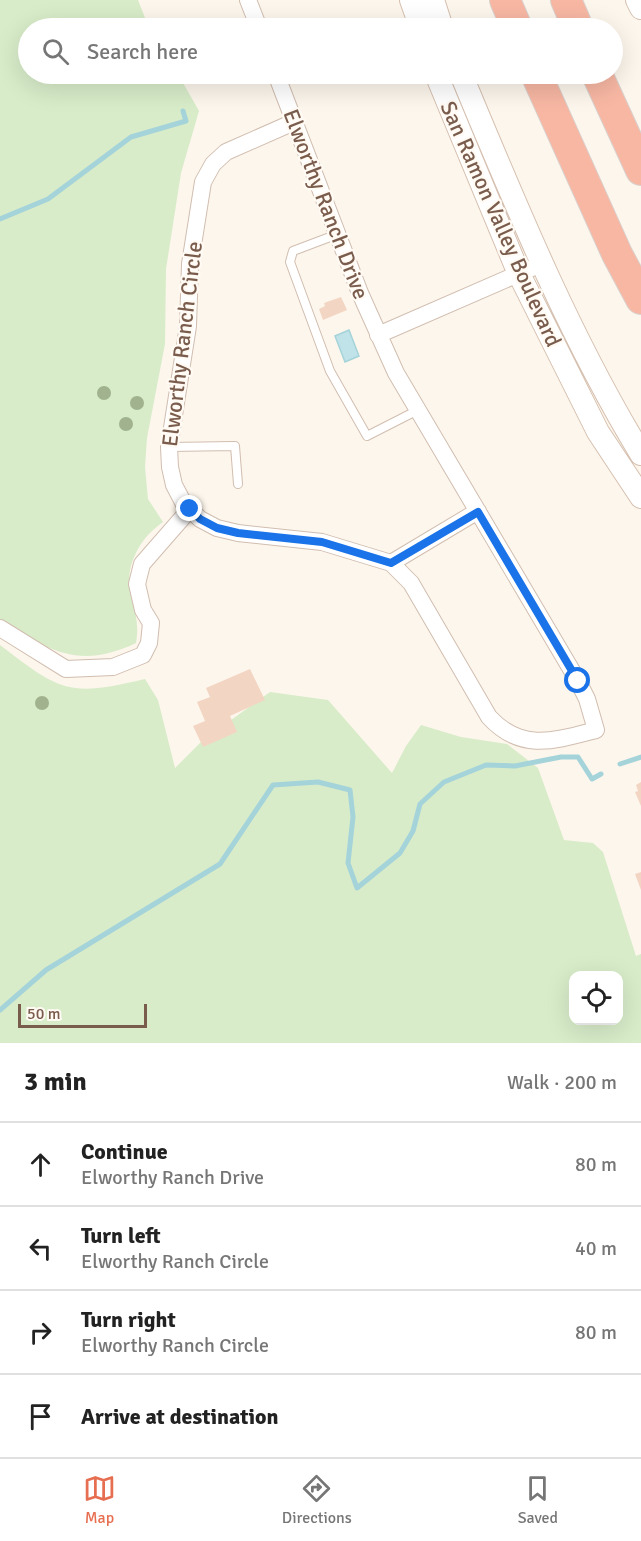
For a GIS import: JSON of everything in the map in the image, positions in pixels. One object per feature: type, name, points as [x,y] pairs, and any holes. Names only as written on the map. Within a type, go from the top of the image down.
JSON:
[{"type":"highway","points":[[505,0],[513,18]]},
{"type":"highway","points":[[566,0],[574,18]]},
{"type":"highway","points":[[541,84],[613,244],[641,299]]},
{"type":"highway","points":[[602,84],[641,170]]},
{"type":"main road","points":[[411,0],[417,18]]},
{"type":"main road","points":[[433,0],[439,18]]},
{"type":"main road","points":[[637,0],[641,8]]},
{"type":"main road","name":"San Ramon Valley Boulevard","points":[[440,84],[519,274],[598,432],[641,497]]},
{"type":"main road","name":"San Ramon Valley Boulevard","points":[[464,84],[541,264],[641,454]]},
{"type":"street","points":[[248,0],[255,18]]},
{"type":"street","name":"Elworthy Ranch Drive","points":[[280,84],[378,335],[418,410],[578,681],[587,699],[596,730]]},
{"type":"street","name":"Elworthy Ranch Circle","points":[[294,122],[225,152],[213,164],[203,182],[190,264],[188,326],[169,447],[174,485],[190,509],[200,519],[217,528],[238,533],[322,542],[391,563],[411,583],[489,717],[503,733],[532,741],[556,740],[596,730]]},
{"type":"street","points":[[378,335],[541,264]]},
{"type":"street","points":[[0,628],[66,669],[113,667],[143,655],[149,644],[151,624],[143,610],[137,584],[142,564],[190,509]]},
{"type":"street","points":[[391,563],[478,512]]},
{"type":"lane","points":[[338,234],[293,251],[290,262],[330,371],[367,436],[418,410]]},
{"type":"lane","points":[[169,447],[235,446],[238,484]]},
{"type":"green space","points":[[0,0],[138,0],[145,18],[18,18],[18,84],[184,84],[199,111],[181,173],[166,269],[165,344],[147,438],[145,467],[148,499],[163,522],[143,541],[129,575],[136,618],[136,643],[116,651],[81,656],[49,648],[0,619]]},
{"type":"green space","points":[[0,645],[38,673],[67,686],[82,689],[99,688],[145,679],[158,700],[175,768],[202,741],[270,692],[328,700],[392,773],[406,746],[421,725],[461,737],[507,744],[538,768],[564,840],[593,843],[603,852],[636,956],[641,954],[641,1043],[0,1043]]},
{"type":"water","points":[[349,330],[359,356],[345,362],[335,336]]},
{"type":"building","points":[[341,297],[347,310],[323,320],[319,309],[325,306],[324,303]]},
{"type":"building","points":[[250,669],[265,700],[230,716],[237,732],[203,747],[193,726],[205,721],[197,702],[210,697],[206,688]]},
{"type":"building","points":[[641,782],[641,806],[635,792],[638,791],[636,785]]},
{"type":"building","points":[[641,872],[641,890],[635,874]]},
{"type":"waterway","points":[[0,219],[48,199],[131,137],[186,121],[183,111]]},
{"type":"waterway","points":[[0,1010],[46,970],[220,864],[273,785],[318,782],[350,790],[353,817],[348,863],[357,888],[400,853],[413,831],[420,804],[444,782],[486,765],[515,766],[561,757],[578,757],[592,779],[601,774]]},
{"type":"waterway","points":[[620,764],[641,757]]},
{"type":"route","points":[[190,509],[200,519],[217,528],[238,533],[322,542],[391,563],[478,512],[578,681]]}]
